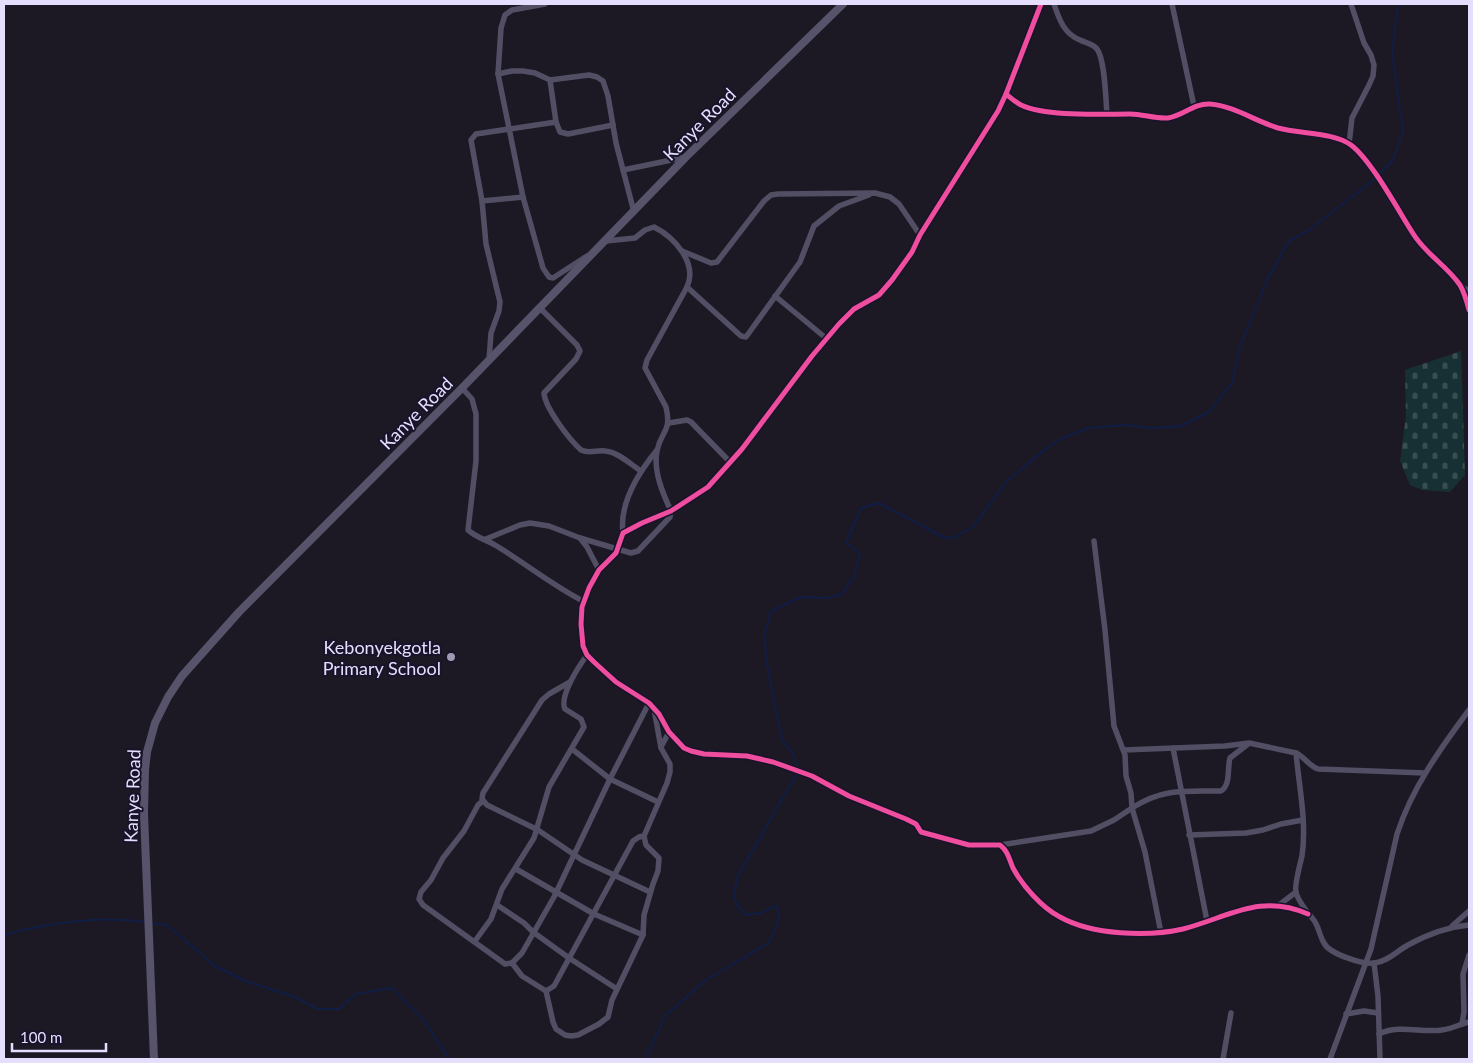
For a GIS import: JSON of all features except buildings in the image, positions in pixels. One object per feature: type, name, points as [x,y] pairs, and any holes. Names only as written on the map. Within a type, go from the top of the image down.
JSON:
[{"type":"main road","name":"Kanye Road","points":[[154,1059],[147,908],[144,770],[155,723],[168,697],[182,676],[239,612],[489,361],[686,156],[843,4]]},
{"type":"street","points":[[545,4],[512,10],[505,15],[501,28],[498,74],[523,197],[543,268],[553,278],[594,253]]},
{"type":"street","points":[[623,532],[642,522],[672,511],[708,487],[730,462],[812,356],[848,314],[879,295],[912,252],[920,235],[979,142],[1006,94],[1040,4]]},
{"type":"street","points":[[1054,4],[1065,31],[1077,39],[1091,44],[1099,52],[1103,69],[1107,115]]},
{"type":"street","points":[[1172,4],[1194,106]]},
{"type":"street","points":[[1348,144],[1352,118],[1370,85],[1374,65],[1351,4]]},
{"type":"street","points":[[498,74],[512,70],[523,71],[535,73],[550,80],[589,75],[603,81],[634,212]]},
{"type":"street","points":[[550,80],[556,122],[560,132],[564,134],[613,126]]},
{"type":"street","points":[[1006,94],[1021,105],[1037,110],[1107,115],[1133,114],[1156,118],[1168,118],[1182,114],[1194,106],[1210,104],[1224,106],[1280,128],[1325,136],[1348,144],[1361,154],[1418,242],[1446,269],[1460,286],[1469,310]]},
{"type":"street","points":[[489,361],[492,333],[500,302],[486,244],[482,201],[471,140],[476,134],[556,122]]},
{"type":"street","points":[[623,170],[686,156]]},
{"type":"street","points":[[682,251],[706,262],[717,262],[764,201],[771,195],[786,193],[874,193],[890,197],[899,204],[920,235]]},
{"type":"street","points":[[687,287],[744,337],[749,335],[800,262],[814,226],[839,206],[874,193]]},
{"type":"street","points":[[482,201],[523,197]]},
{"type":"street","points":[[606,241],[635,238],[645,230],[654,227],[682,251],[690,270],[691,280],[646,364],[646,370],[666,407],[668,423],[657,450],[641,471],[626,503],[622,519],[623,532],[617,549],[600,570],[583,601],[581,614],[582,638],[587,654],[616,682],[651,705],[669,732],[684,748],[697,754],[747,756],[773,762],[812,776],[849,796],[911,821],[916,824],[921,832],[969,845],[1000,845],[1091,830],[1114,820],[1154,795],[1182,791],[1221,791],[1225,788],[1230,758],[1249,743]]},
{"type":"street","points":[[1460,286],[1469,290]]},
{"type":"street","points":[[775,296],[827,339]]},
{"type":"street","points":[[540,308],[577,345],[580,351],[576,359],[544,393],[554,416],[581,450],[586,452],[604,451],[612,453],[641,471]]},
{"type":"street","points":[[462,388],[470,395],[476,414],[475,469],[468,528],[472,533],[486,539],[556,586],[583,601]]},
{"type":"street","points":[[668,423],[687,420],[691,422],[730,462]]},
{"type":"street","points":[[657,450],[656,459],[660,483],[672,511]]},
{"type":"street","points":[[486,539],[520,525],[530,523],[549,526],[580,538],[631,553],[638,551],[667,520],[672,511]]},
{"type":"street","points":[[580,538],[588,547],[600,570]]},
{"type":"street","points":[[1094,541],[1106,630],[1107,661],[1114,726],[1124,750],[1126,776],[1131,793],[1132,808],[1145,852],[1161,933]]},
{"type":"street","points":[[475,941],[491,919],[502,890],[538,830],[549,787],[572,749],[584,724],[581,719],[564,708],[563,700],[570,682],[587,654]]},
{"type":"street","points":[[570,682],[542,700],[483,793],[483,801],[487,805],[538,830],[573,854],[614,876],[650,892]]},
{"type":"street","points":[[512,963],[522,976],[546,991],[554,1026],[562,1033],[571,1036],[578,1035],[605,1020],[609,1014],[612,1000],[643,935],[644,915],[658,872],[659,861],[656,854],[646,845],[644,836],[667,783],[670,767],[651,705]]},
{"type":"street","points":[[483,801],[479,803],[464,830],[443,858],[419,897],[423,905],[505,964],[512,963],[522,953],[556,893],[610,779],[651,705]]},
{"type":"street","points":[[1330,1059],[1365,964],[1379,917],[1397,834],[1409,802],[1425,773],[1469,712]]},
{"type":"street","points":[[663,745],[669,732]]},
{"type":"street","points":[[663,745],[677,741]]},
{"type":"street","points":[[1124,750],[1225,746],[1249,743],[1296,753],[1318,768],[1425,773]]},
{"type":"street","points":[[1173,748],[1207,921]]},
{"type":"street","points":[[572,749],[610,779],[658,802]]},
{"type":"street","points":[[1296,753],[1303,820],[1303,846],[1296,892],[1308,914]]},
{"type":"street","points":[[1189,835],[1246,833],[1303,820]]},
{"type":"street","points":[[546,991],[554,986],[633,841],[644,836]]},
{"type":"street","points":[[1000,845],[1007,853],[1014,870],[1032,894],[1058,917],[1084,927],[1131,933],[1161,933],[1254,907],[1268,904],[1279,905],[1297,909],[1314,919],[1327,948],[1365,964],[1374,964],[1383,961],[1424,937],[1452,926],[1469,925]]},
{"type":"street","points":[[516,869],[594,914],[643,935]]},
{"type":"street","points":[[1279,905],[1296,892]]},
{"type":"street","points":[[496,905],[524,923],[533,932],[569,958],[617,989]]},
{"type":"street","points":[[1452,926],[1469,911]]},
{"type":"street","points":[[1462,1024],[1464,1012],[1463,974],[1469,955]]},
{"type":"street","points":[[1374,964],[1380,1059]]},
{"type":"street","points":[[1346,1014],[1364,1011],[1378,1013]]},
{"type":"street","points":[[1223,1059],[1231,1013]]},
{"type":"street","points":[[1378,1034],[1386,1030],[1397,1029],[1440,1031],[1469,1022]]},
{"type":"green space","points":[[1461,351],[1465,475],[1450,492],[1422,490],[1410,485],[1400,461],[1406,416],[1405,370]]},
{"type":"waterway","points":[[1379,175],[1393,160],[1403,132],[1392,52],[1398,4]]},
{"type":"waterway","points":[[798,769],[793,754],[782,740],[767,664],[764,635],[771,611],[801,597],[827,598],[842,594],[854,576],[860,553],[846,543],[861,508],[879,503],[943,537],[954,538],[973,527],[1006,482],[1048,447],[1061,439],[1088,428],[1125,425],[1152,428],[1181,426],[1209,412],[1232,383],[1240,347],[1267,280],[1289,241],[1309,230],[1376,178]]},
{"type":"waterway","points":[[645,1059],[666,1015],[706,980],[770,942],[779,917],[777,906],[762,913],[746,915],[736,902],[734,897],[735,888],[738,876],[797,773]]},
{"type":"waterway","points":[[4,936],[25,929],[78,921],[120,920],[147,922]]},
{"type":"waterway","points":[[151,923],[167,925],[215,966],[245,981],[295,997],[318,1009],[339,1009],[356,994],[392,988],[422,1018],[449,1059]]},
{"type":"cycle path","points":[[1041,4],[998,111],[920,235],[912,252],[879,295],[854,309],[839,324],[812,356],[742,449],[708,487],[671,511],[623,533],[616,553],[599,570],[589,588],[582,607],[583,646],[587,655],[616,682],[649,703],[659,714],[669,732],[684,748],[704,754],[747,756],[773,762],[812,776],[849,796],[906,819],[916,824],[921,832],[969,845],[1000,845],[1007,853],[1017,875],[1033,896],[1053,913],[1073,923],[1088,928],[1120,933],[1154,933],[1183,929],[1230,913],[1259,906],[1291,908],[1308,914]]},
{"type":"cycle path","points":[[1006,94],[1019,104],[1032,109],[1074,114],[1130,114],[1168,118],[1199,105],[1219,105],[1278,128],[1326,135],[1344,141],[1351,145],[1368,163],[1419,242],[1460,285],[1469,310]]},
{"type":"place","name":"Kebonyekgotla Primary School","points":[[451,657]]}]
